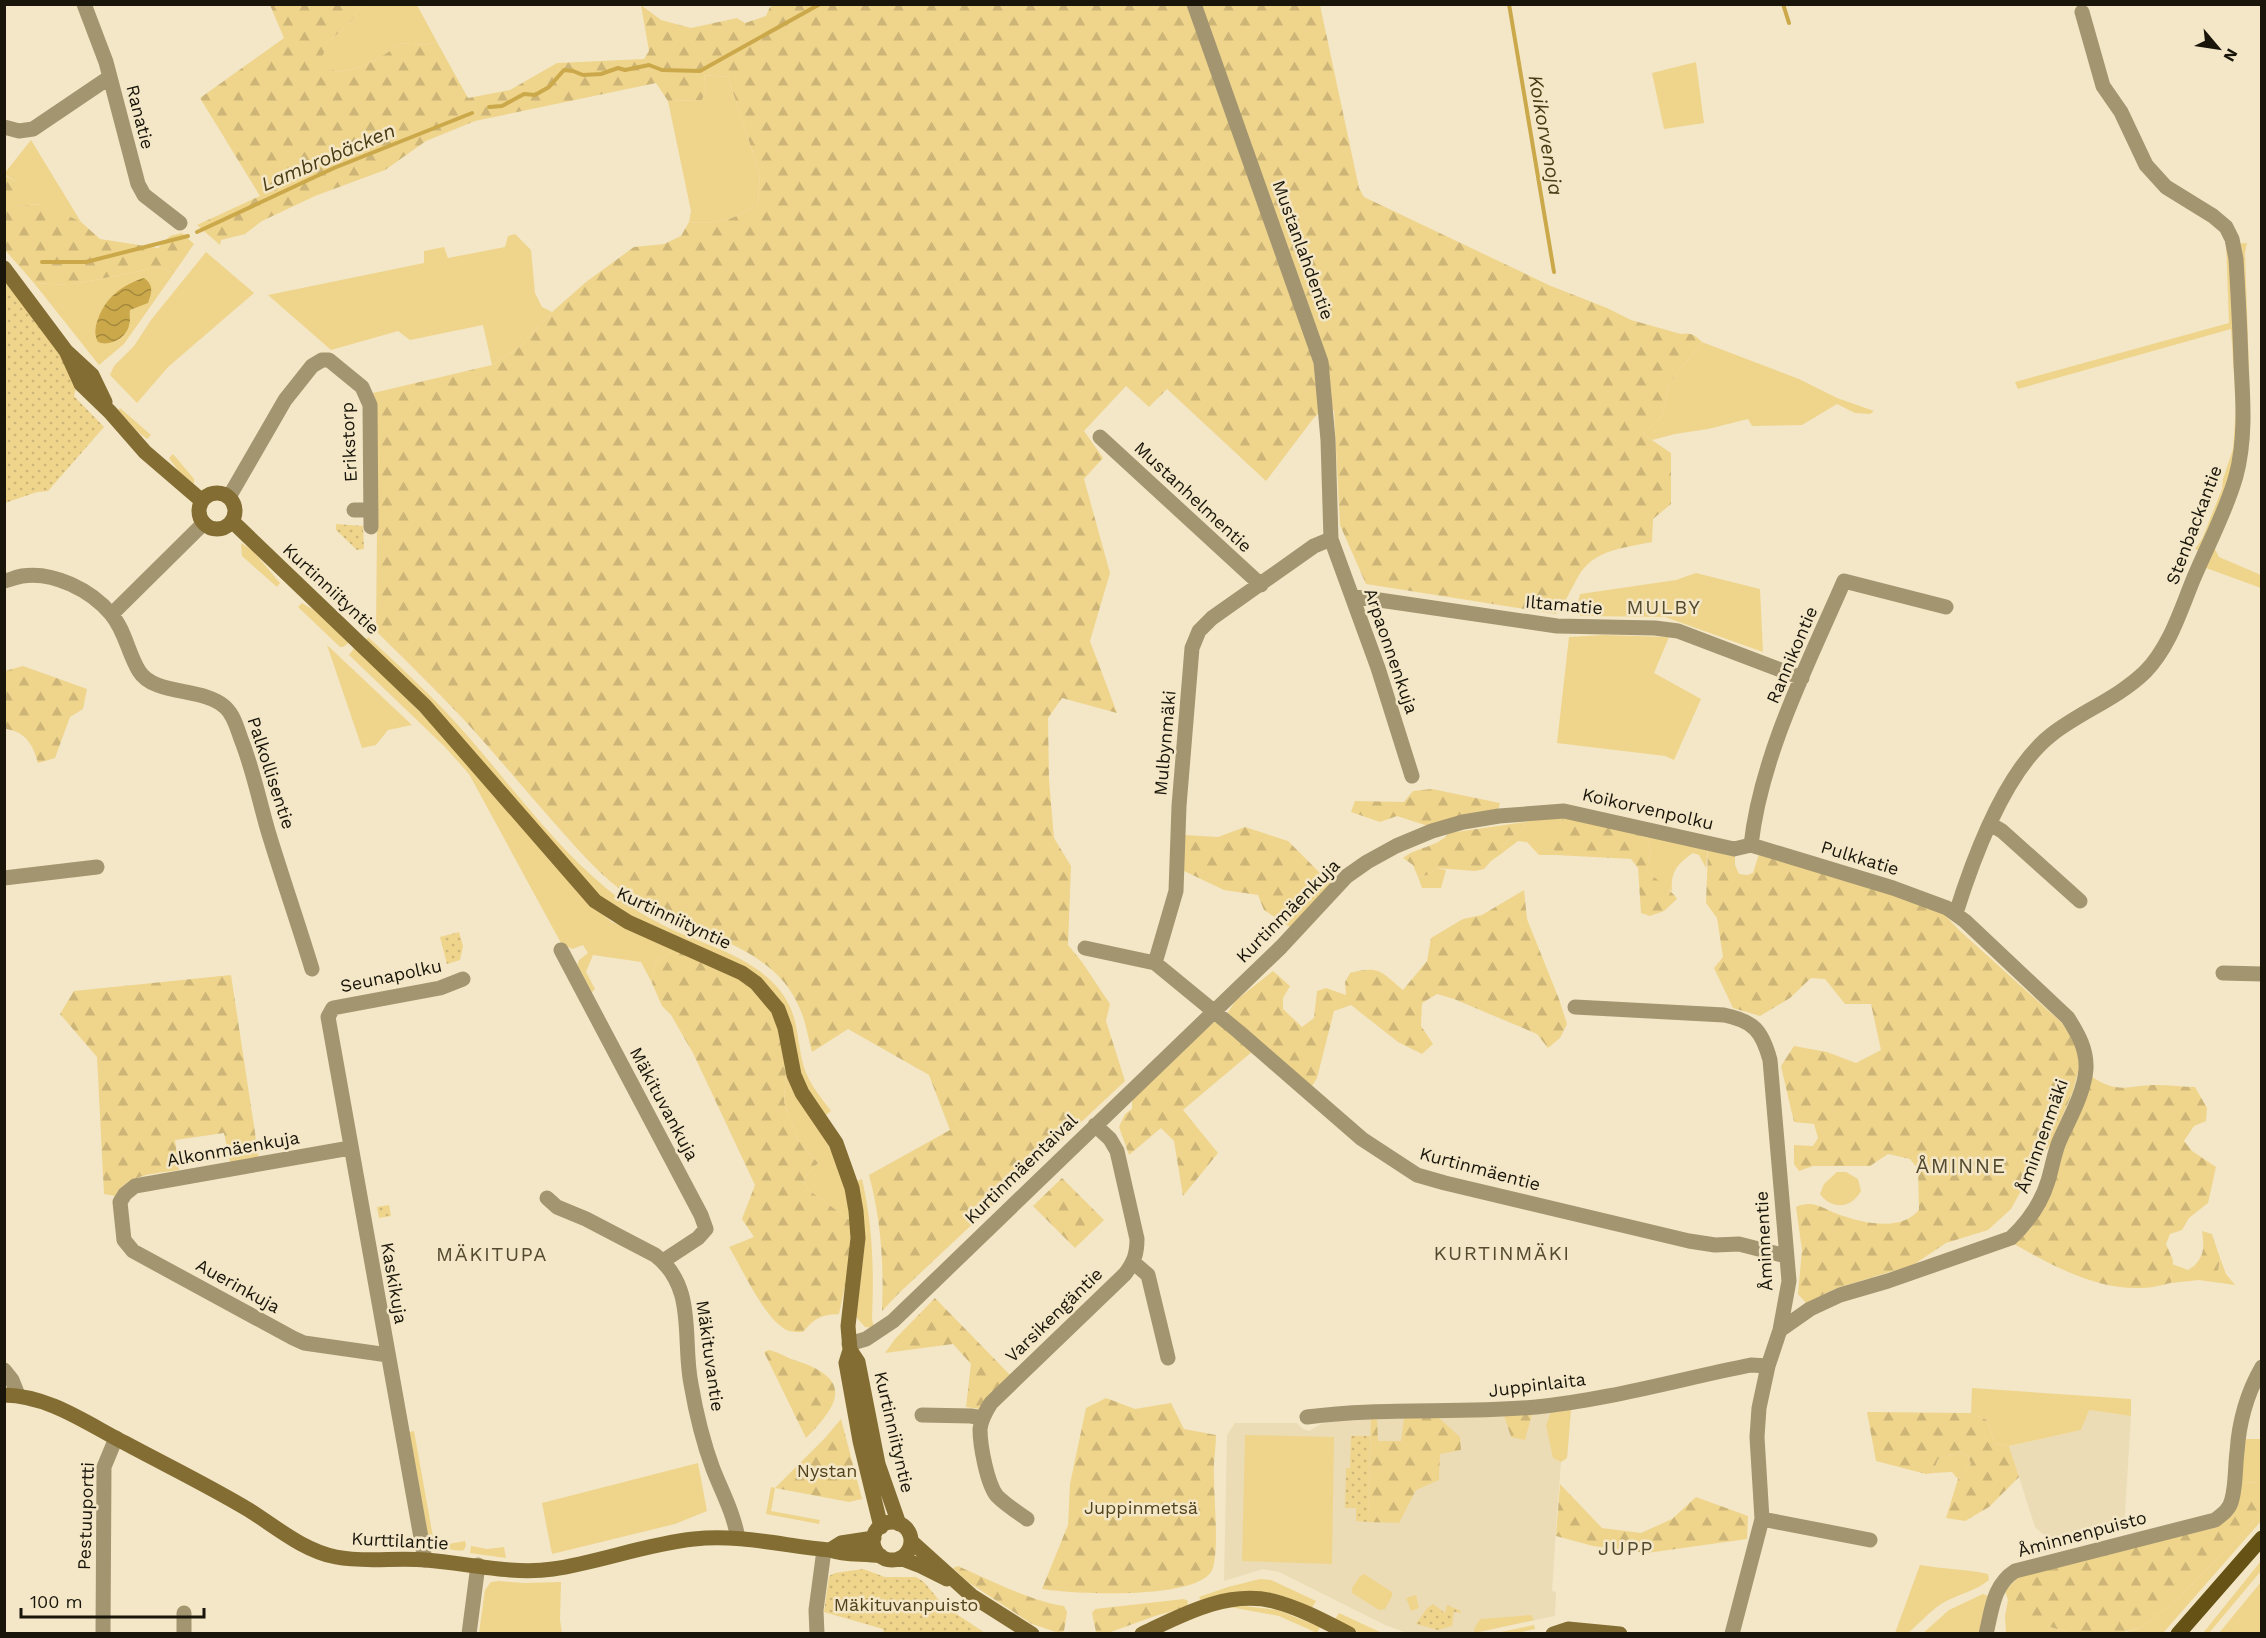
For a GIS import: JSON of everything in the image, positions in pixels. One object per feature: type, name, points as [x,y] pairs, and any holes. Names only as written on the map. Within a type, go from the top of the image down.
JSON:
[{"type":"main road","points":[[2184,1631],[2202,1606],[2262,1538]]},
{"type":"street","name":"Ranatie","points":[[84,4],[110,77],[138,184],[144,195],[180,223]]},
{"type":"street","name":"Mustanlahdentie","points":[[1194,4],[1321,362],[1329,440],[1331,539]]},
{"type":"street","name":"Stenbackantie","points":[[1956,913],[1970,869],[1990,824],[2011,784],[2031,756],[2050,735],[2128,687],[2146,671],[2162,649],[2176,623],[2227,499],[2240,455],[2243,398],[2236,259],[2232,239],[2226,227],[2213,216],[2166,187],[2146,165],[2121,112],[2103,86],[2082,12]]},
{"type":"street","points":[[4,127],[19,131],[33,129],[110,77]]},
{"type":"street","points":[[8,273],[66,351],[81,384],[110,412],[145,452],[202,501]]},
{"type":"street","name":"Erikstorp","points":[[229,497],[285,400],[312,366],[322,360],[329,360],[367,394],[370,405],[371,528]]},
{"type":"street","name":"Mustanhelmentie","points":[[1100,437],[1261,585]]},
{"type":"street","points":[[215,493],[229,497],[235,506],[232,521],[220,529],[211,528],[204,523],[200,514],[202,501],[215,493]]},
{"type":"street","points":[[354,510],[371,510]]},
{"type":"street","name":"Kurtinniityntie","points":[[232,521],[425,706],[595,901],[628,922],[742,973],[756,983],[778,1009],[786,1028],[794,1076],[802,1093],[836,1143],[852,1188],[858,1238],[848,1326],[850,1347],[846,1363],[866,1468],[877,1503],[877,1532]]},
{"type":"street","points":[[4,581],[22,576],[55,579],[95,598],[112,614],[204,523]]},
{"type":"street","name":"Mulbynmäki","points":[[1155,963],[1176,891],[1179,806],[1192,648],[1199,631],[1212,618],[1314,546],[1331,539]]},
{"type":"street","name":"Arpaonnenkuja","points":[[1331,539],[1389,700],[1412,776]]},
{"type":"street","name":"Rannikontie","points":[[1751,845],[1760,792],[1802,678],[1844,581],[1946,607]]},
{"type":"street","name":"Iltamatie","points":[[1352,596],[1557,626],[1656,628],[1678,631],[1802,678]]},
{"type":"street","name":"Palkollisentie","points":[[112,614],[129,644],[139,672],[147,679],[214,700],[226,707],[233,716],[254,772],[268,831],[312,969]]},
{"type":"street","name":"Koikorvenpolku","points":[[1499,816],[1572,812],[1734,849],[1751,845]]},
{"type":"street","name":"Kurtinmäenkuja","points":[[1214,1012],[1281,947],[1347,876],[1367,862],[1396,846],[1432,831],[1499,816]]},
{"type":"street","points":[[1990,824],[2002,831],[2080,901]]},
{"type":"street","name":"Pulkkatie","points":[[1751,845],[1893,888],[1956,913]]},
{"type":"street","points":[[4,878],[97,867]]},
{"type":"street","name":"Åminnenmäki","points":[[1780,1330],[1810,1309],[1840,1295],[1888,1281],[2011,1238],[2026,1224],[2042,1196],[2058,1145],[2080,1094],[2086,1069],[2085,1050],[2068,1018],[1956,913]]},
{"type":"street","points":[[1085,948],[1155,963],[1214,1012]]},
{"type":"street","name":"Mäkituvankuja","points":[[561,950],[706,1228],[698,1238],[663,1261]]},
{"type":"street","points":[[2223,973],[2262,974]]},
{"type":"street","name":"Seunapolku","points":[[330,1013],[333,1008],[440,988],[463,979]]},
{"type":"street","name":"Åminnentie","points":[[1575,1007],[1724,1016],[1741,1019],[1751,1025],[1765,1040],[1770,1060],[1789,1281],[1780,1330],[1768,1366],[1757,1424],[1762,1519],[1732,1634]]},
{"type":"street","name":"Kurtinmäentaival","points":[[850,1347],[893,1321],[1214,1012]]},
{"type":"street","name":"Kurtinmäentie","points":[[1214,1012],[1362,1139],[1417,1175],[1689,1241],[1715,1245],[1739,1244],[1786,1256]]},
{"type":"street","name":"Kaskikuja","points":[[330,1013],[328,1017],[350,1148],[424,1560]]},
{"type":"street","points":[[1095,1125],[1110,1139],[1117,1151],[1137,1239],[1137,1254],[1134,1263],[1149,1275],[1168,1358]]},
{"type":"street","name":"Alkonmäenkuja","points":[[125,1194],[135,1186],[350,1148]]},
{"type":"street","name":"Mäkituvantie","points":[[563,1193],[553,1207],[586,1220],[663,1261],[681,1290],[687,1318],[688,1368],[702,1437],[713,1469],[732,1510],[738,1538]]},
{"type":"street","name":"Auerinkuja","points":[[125,1194],[120,1202],[124,1240],[134,1251],[304,1342],[387,1355]]},
{"type":"street","name":"Varsikengäntie","points":[[982,1418],[991,1403],[1134,1263]]},
{"type":"street","name":"Kurtinniityntie","points":[[850,1347],[858,1362],[878,1464],[899,1524]]},
{"type":"street","name":"Juppinlaita","points":[[1307,1417],[1338,1413],[1476,1412],[1537,1407],[1585,1401],[1751,1365],[1768,1366]]},
{"type":"street","name":"Åminnenpuisto","points":[[1986,1634],[1996,1591],[2008,1575],[2015,1571],[2215,1520],[2226,1512],[2232,1499],[2242,1414],[2262,1366]]},
{"type":"street","points":[[4,1370],[12,1380],[11,1395]]},
{"type":"street","name":"Kurttilantie","points":[[11,1395],[51,1404],[242,1506],[311,1548],[335,1557],[424,1560],[504,1569],[550,1569],[668,1543],[695,1539],[738,1538],[827,1550],[842,1555],[881,1556]]},
{"type":"street","points":[[922,1415],[982,1418],[981,1438],[988,1477],[993,1490],[1003,1502],[1027,1519]]},
{"type":"street","name":"Pestuuportti","points":[[103,1634],[104,1467],[116,1438]]},
{"type":"street","points":[[1762,1519],[1870,1540]]},
{"type":"street","points":[[893,1523],[899,1524],[908,1531],[911,1541],[908,1552],[900,1558],[890,1560],[881,1556],[875,1548],[877,1532],[893,1523]]},
{"type":"street","name":"Kurttilantie","points":[[827,1550],[877,1532]]},
{"type":"street","points":[[911,1541],[937,1563],[955,1583]]},
{"type":"street","points":[[817,1634],[816,1610],[827,1550]]},
{"type":"street","points":[[900,1558],[955,1583],[1032,1634]]},
{"type":"street","points":[[469,1634],[478,1565]]},
{"type":"street","points":[[1142,1634],[1182,1615],[1222,1601],[1247,1598],[1271,1600],[1292,1607],[1349,1634]]},
{"type":"street","points":[[184,1613],[184,1634]]},
{"type":"street","points":[[1553,1634],[1568,1629],[1620,1634]]},
{"type":"shaded area","points":[[1571,1409],[1567,1458],[1561,1462],[1552,1591],[1556,1592],[1555,1616],[1474,1633],[1407,1633],[1385,1625],[1279,1572],[1263,1569],[1224,1581],[1227,1435],[1235,1423],[1297,1423],[1309,1431],[1328,1420]]},
{"type":"shaded area","points":[[2088,1410],[2131,1416],[2124,1530],[2057,1546],[2035,1527],[2009,1446],[2081,1430]]},
{"type":"green space","points":[[779,4],[1320,5],[1359,188],[1364,197],[1551,286],[1631,320],[1681,334],[1690,334],[1702,342],[1668,385],[1662,416],[1643,434],[1671,453],[1671,504],[1653,519],[1652,542],[1610,551],[1592,561],[1584,568],[1556,614],[1366,584],[1340,525],[1334,410],[1321,411],[1313,419],[1266,481],[1167,389],[1149,407],[1126,386],[1084,431],[1103,458],[1084,479],[1110,573],[1090,641],[1117,713],[1062,698],[1048,718],[1049,780],[1054,838],[1071,866],[1068,945],[1110,1004],[1106,1021],[1125,1081],[882,1311],[881,1242],[869,1175],[950,1130],[929,1075],[848,1029],[812,1052],[800,1009],[787,986],[770,968],[727,942],[656,911],[634,899],[610,881],[541,808],[458,713],[376,631],[377,528],[373,393],[492,365],[521,346],[552,312],[586,282],[634,247],[664,244],[681,236],[689,222],[709,223],[725,220],[741,214],[758,203],[760,174],[728,77],[704,75],[706,89],[702,100],[668,101],[656,83],[475,121],[426,141],[385,170],[315,196],[262,221],[245,234],[221,240],[220,245],[197,225],[260,196],[200,98],[284,38],[270,5],[361,5],[351,22],[327,43],[321,61],[336,72],[345,71],[386,54],[401,43],[424,45],[437,42],[468,98],[510,90],[557,63],[644,59],[649,51],[641,5],[661,20],[691,28],[737,18],[745,23],[766,16],[770,7]]},
{"type":"green space","points":[[361,5],[417,5],[437,42],[424,45],[401,43],[370,62],[336,72],[320,61],[327,43],[351,22]]},
{"type":"green space","points":[[1696,62],[1704,123],[1664,129],[1652,73]]},
{"type":"green space","points":[[704,75],[728,77],[760,174],[758,203],[741,214],[725,220],[699,223],[689,222],[691,211],[668,101],[702,100],[706,89]]},
{"type":"green space","points":[[31,140],[81,222],[43,204],[16,206],[17,182],[4,174]]},
{"type":"green space","points":[[4,175],[17,182],[17,206],[44,204],[81,222],[100,239],[158,248],[170,236],[182,233],[194,244],[174,273],[160,267],[69,285],[34,283],[5,250]]},
{"type":"green space","points":[[515,234],[531,250],[535,293],[542,307],[552,312],[521,346],[492,365],[483,325],[410,340],[398,331],[331,350],[268,295],[424,263],[424,251],[444,247],[448,258],[505,247],[508,236]]},
{"type":"green space","points":[[2247,243],[2245,253],[2249,367],[2247,439],[2214,547],[2219,557],[2261,575],[2261,588],[2206,568],[2211,554],[2195,549],[2202,539],[2222,489],[2233,449],[2236,407],[2231,329],[2018,389],[2015,382],[2229,323],[2226,244]]},
{"type":"green space","points":[[206,252],[254,293],[168,367],[137,403],[110,375],[114,366],[134,346],[151,320]]},
{"type":"green space","points":[[160,267],[174,273],[124,344],[99,365],[34,283],[69,285]]},
{"type":"green space","points":[[4,279],[53,344],[77,383],[74,396],[104,427],[48,491],[37,492],[5,503]]},
{"type":"green space","points":[[1702,342],[1874,411],[1870,414],[1855,413],[1837,404],[1802,425],[1752,426],[1748,419],[1652,440],[1643,434],[1662,416],[1668,385]]},
{"type":"green space","points":[[120,408],[151,435],[147,439],[118,410]]},
{"type":"green space","points":[[173,454],[194,479],[194,484],[180,473],[169,458]]},
{"type":"green space","points":[[336,524],[363,526],[364,549],[357,550],[336,530]]},
{"type":"green space","points":[[241,543],[252,550],[280,583],[277,587],[242,556]]},
{"type":"green space","points":[[1696,573],[1760,589],[1763,652],[1665,617],[1581,616],[1576,611],[1580,594],[1676,580]]},
{"type":"green space","points":[[302,603],[326,617],[350,642],[340,647],[298,607]]},
{"type":"green space","points":[[1604,635],[1669,637],[1654,673],[1701,699],[1674,760],[1665,756],[1557,743],[1569,637]]},
{"type":"green space","points":[[368,637],[446,712],[547,830],[585,870],[606,888],[629,906],[671,929],[742,960],[767,977],[778,988],[793,1014],[807,1074],[813,1087],[831,1111],[826,1115],[808,1090],[800,1072],[791,1023],[609,906],[366,640]]},
{"type":"green space","points":[[327,645],[412,725],[388,730],[376,745],[362,748]]},
{"type":"green space","points":[[355,647],[435,727],[595,909],[612,922],[675,950],[655,963],[652,983],[641,962],[593,955],[586,972],[595,989],[590,994],[577,966],[579,960],[588,953],[583,945],[572,949],[561,943],[469,774],[445,747],[349,655]]},
{"type":"green space","points":[[23,666],[87,689],[83,709],[70,717],[55,758],[38,763],[34,750],[27,740],[18,732],[5,729],[5,671]]},
{"type":"green space","points":[[1432,789],[1500,803],[1498,810],[1428,826],[1397,816],[1380,822],[1351,812],[1355,801],[1404,802],[1413,791]]},
{"type":"green space","points":[[1565,815],[1554,839],[1556,855],[1539,855],[1527,842],[1518,841],[1501,854],[1501,848],[1524,828],[1525,822]]},
{"type":"green space","points":[[1565,815],[1645,833],[1651,851],[1647,870],[1677,899],[1664,911],[1650,916],[1641,913],[1638,868],[1631,859],[1556,855],[1554,839]]},
{"type":"green space","points":[[1525,822],[1524,828],[1511,837],[1501,848],[1501,854],[1484,869],[1475,871],[1436,868],[1427,875],[1418,877],[1413,865],[1403,858],[1439,842],[1449,833]]},
{"type":"green space","points":[[1245,827],[1288,841],[1331,884],[1291,928],[1264,910],[1258,895],[1224,890],[1182,870],[1184,835],[1218,837]]},
{"type":"green space","points":[[1645,833],[1708,848],[1706,868],[1699,855],[1693,853],[1676,869],[1672,878],[1672,891],[1663,887],[1647,870],[1651,851]]},
{"type":"green space","points":[[1708,848],[1735,854],[1735,865],[1739,874],[1753,873],[1760,851],[1936,906],[1959,930],[2062,1023],[2078,1052],[2079,1068],[2073,1091],[2051,1143],[2011,1209],[1988,1230],[1946,1243],[1913,1265],[1837,1288],[1806,1303],[1798,1294],[1802,1250],[1796,1207],[1813,1204],[1840,1215],[1871,1223],[1902,1221],[1919,1210],[1918,1169],[1910,1159],[1888,1154],[1870,1166],[1813,1166],[1799,1171],[1794,1164],[1794,1145],[1813,1146],[1818,1138],[1814,1124],[1794,1122],[1781,1066],[1794,1046],[1827,1052],[1856,1063],[1881,1050],[1871,1004],[1845,1004],[1825,979],[1811,978],[1790,998],[1760,1016],[1733,1008],[1714,968],[1723,957],[1717,918],[1706,903]]},
{"type":"green space","points":[[1436,868],[1446,870],[1441,888],[1422,888],[1418,877],[1427,875]]},
{"type":"green space","points":[[1524,890],[1527,919],[1567,1024],[1560,1038],[1548,1048],[1537,1034],[1437,994],[1422,1003],[1421,1026],[1433,1044],[1422,1054],[1398,1042],[1351,1005],[1334,1011],[1317,1078],[1312,1086],[1227,1014],[1235,1001],[1273,971],[1290,986],[1283,998],[1283,1009],[1302,1027],[1314,1018],[1317,991],[1326,988],[1346,995],[1345,982],[1350,973],[1374,970],[1403,990],[1427,961],[1431,938],[1463,919],[1482,915]]},
{"type":"green space","points":[[459,932],[463,946],[460,960],[447,964],[440,937]]},
{"type":"green space","points":[[675,950],[741,980],[766,1004],[776,1020],[786,1072],[784,1102],[798,1140],[818,1163],[806,1176],[804,1184],[851,1221],[849,1268],[839,1314],[818,1318],[803,1332],[789,1331],[780,1326],[772,1317],[755,1294],[729,1247],[754,1237],[742,1219],[755,1185],[693,1053],[671,1015],[662,1006],[652,983],[655,963]]},
{"type":"green space","points":[[231,975],[259,1159],[230,1162],[224,1133],[175,1140],[179,1170],[135,1179],[120,1188],[115,1196],[104,1194],[97,1057],[60,1014],[74,991]]},
{"type":"green space","points":[[1214,1022],[1220,1023],[1253,1051],[1183,1110],[1218,1153],[1183,1196],[1174,1141],[1161,1128],[1129,1155],[1119,1127],[1125,1114],[1132,1109],[1132,1098]]},
{"type":"green space","points":[[786,1072],[835,1160],[842,1179],[851,1221],[804,1184],[806,1176],[818,1163],[798,1140],[784,1102]]},
{"type":"green space","points":[[2091,1076],[2100,1082],[2123,1088],[2158,1085],[2195,1087],[2207,1108],[2206,1121],[2194,1126],[2184,1141],[2192,1151],[2216,1167],[2208,1203],[2189,1218],[2182,1230],[2170,1234],[2166,1244],[2173,1260],[2171,1283],[2142,1288],[2108,1285],[2075,1275],[2014,1244],[2031,1228],[2052,1190],[2064,1147]]},
{"type":"green space","points":[[1837,1172],[1846,1172],[1858,1179],[1861,1191],[1847,1204],[1830,1203],[1820,1194],[1824,1184]]},
{"type":"green space","points":[[1062,1178],[1104,1220],[1075,1248],[1033,1206]]},
{"type":"green space","points":[[862,1179],[871,1232],[874,1328],[865,1327],[856,1317],[865,1241],[857,1181]]},
{"type":"green space","points":[[389,1205],[391,1216],[379,1218],[377,1207]]},
{"type":"green space","points":[[2202,1231],[2212,1234],[2220,1258],[2218,1271],[2208,1277],[2194,1266],[2203,1250]]},
{"type":"green space","points":[[2220,1258],[2226,1274],[2235,1285],[2199,1280],[2171,1283],[2172,1264],[2188,1270],[2194,1266],[2209,1276],[2218,1271]]},
{"type":"green space","points":[[935,1298],[1012,1377],[980,1409],[966,1407],[971,1364],[953,1344],[885,1353],[895,1339]]},
{"type":"green space","points":[[769,1350],[813,1367],[833,1383],[835,1392],[833,1402],[818,1425],[806,1438],[764,1352]]},
{"type":"green space","points":[[1972,1388],[2131,1399],[2131,1416],[2089,1410],[2081,1430],[2009,1446],[1995,1444],[1987,1420],[1971,1413]]},
{"type":"green space","name":"Juppinmetsä","points":[[1106,1398],[1135,1409],[1171,1403],[1184,1429],[1216,1435],[1214,1471],[1216,1548],[1213,1568],[1204,1579],[1186,1586],[1135,1593],[1042,1589],[1068,1525],[1070,1484],[1086,1408]]},
{"type":"green space","points":[[1571,1409],[1567,1458],[1561,1462],[1553,1458],[1546,1425],[1551,1412]]},
{"type":"green space","points":[[1867,1412],[1971,1413],[1987,1420],[1995,1444],[2009,1446],[2019,1477],[1989,1507],[1965,1521],[1946,1518],[1958,1479],[1971,1464],[1968,1456],[1961,1452],[1938,1459],[1933,1473],[1926,1474],[1876,1461]]},
{"type":"green space","points":[[1532,1414],[1525,1440],[1511,1437],[1504,1415]]},
{"type":"green space","points":[[1371,1418],[1377,1418],[1378,1441],[1401,1441],[1404,1418],[1439,1418],[1460,1437],[1461,1450],[1440,1454],[1439,1480],[1416,1490],[1399,1523],[1368,1522]]},
{"type":"green space","name":"Nystan","points":[[841,1419],[862,1499],[849,1502],[775,1488],[825,1438]]},
{"type":"green space","points":[[414,1431],[433,1537],[448,1544],[465,1541],[464,1550],[444,1547],[428,1535],[409,1432]]},
{"type":"green space","points":[[1245,1435],[1334,1437],[1332,1564],[1242,1561]]},
{"type":"green space","points":[[1351,1436],[1370,1436],[1368,1522],[1356,1521],[1356,1508],[1345,1508],[1346,1468],[1350,1468]]},
{"type":"green space","points":[[2244,1439],[2261,1439],[2261,1483],[2241,1482]]},
{"type":"green space","points":[[1961,1452],[1968,1456],[1971,1464],[1958,1479],[1952,1472],[1933,1473],[1938,1459]]},
{"type":"green space","points":[[698,1463],[707,1511],[675,1524],[552,1554],[542,1503]]},
{"type":"green space","points":[[2241,1482],[2261,1483],[2261,1513],[2177,1600],[2140,1628],[2119,1633],[2071,1633],[2050,1627],[2008,1600],[2005,1591],[2019,1576],[2223,1522]]},
{"type":"green space","points":[[1560,1484],[1602,1528],[1641,1533],[1672,1519],[1696,1497],[1748,1516],[1747,1539],[1647,1553],[1593,1546],[1556,1536]]},
{"type":"green space","points":[[771,1487],[775,1488],[771,1511],[820,1520],[819,1524],[766,1514]]},
{"type":"green space","points":[[2261,1513],[2261,1521],[2163,1633],[2119,1634],[2140,1628],[2177,1600]]},
{"type":"green space","points":[[471,1546],[487,1549],[504,1547],[506,1558],[470,1553]]},
{"type":"green space","points":[[2261,1561],[2261,1571],[2209,1633],[2203,1633]]},
{"type":"green space","points":[[1920,1565],[1988,1574],[1989,1580],[1941,1604],[1908,1633],[1895,1633]]},
{"type":"green space","points":[[958,1566],[1024,1595],[1064,1606],[1067,1612],[1064,1631],[1059,1633],[1032,1624],[968,1582],[953,1568]]},
{"type":"green space","name":"Mäkituvanpuisto","points":[[863,1569],[885,1577],[916,1577],[924,1582],[943,1605],[985,1633],[884,1633],[883,1629],[824,1612],[829,1576]]},
{"type":"green space","points":[[1364,1574],[1392,1592],[1385,1609],[1379,1610],[1352,1593],[1352,1588]]},
{"type":"green space","points":[[1260,1579],[1271,1580],[1316,1601],[1311,1609],[1201,1601],[1199,1597],[1228,1587]]},
{"type":"green space","points":[[491,1582],[561,1582],[562,1633],[479,1633],[485,1590]]},
{"type":"green space","points":[[2261,1582],[2261,1633],[2219,1633]]},
{"type":"green space","points":[[1983,1594],[1988,1596],[1980,1633],[1922,1634],[1949,1610]]},
{"type":"green space","points":[[1416,1595],[1419,1608],[1411,1611],[1406,1598]]},
{"type":"green space","points":[[1184,1599],[1188,1601],[1187,1607],[1108,1633],[1096,1632],[1092,1613],[1095,1609]]},
{"type":"green space","points":[[2008,1600],[2050,1627],[2071,1633],[2006,1634],[2005,1616]]},
{"type":"green space","points":[[1433,1604],[1445,1613],[1447,1605],[1461,1613],[1454,1612],[1452,1626],[1438,1630],[1416,1624],[1427,1608]]},
{"type":"green space","points":[[1244,1606],[1278,1610],[1320,1627],[1317,1633],[1279,1616],[1230,1607]]},
{"type":"green space","points":[[1339,1613],[1382,1633],[1360,1633],[1334,1621]]},
{"type":"green space","points":[[1531,1615],[1534,1620],[1474,1633],[1480,1619]]},
{"type":"green space","points":[[1534,1625],[1535,1629],[1518,1633],[1496,1633]]},
{"type":"water","points":[[144,278],[151,289],[148,303],[130,310],[130,321],[125,334],[112,342],[98,342],[95,334],[96,325],[105,304],[122,288]]},
{"type":"waterway","name":"Lambrobäcken","points":[[489,107],[502,106],[524,94],[535,95],[549,87],[564,70],[583,75],[601,74],[618,68],[625,70],[649,65],[662,70],[700,71],[820,4]]},
{"type":"waterway","name":"Koikorvenoja","points":[[1509,4],[1554,272]]},
{"type":"waterway","points":[[1783,4],[1789,23]]},
{"type":"waterway","name":"Lambrobäcken","points":[[197,232],[334,168],[472,113]]},
{"type":"waterway","name":"Lambrobäcken","points":[[42,262],[86,262],[188,236]]},
{"type":"district","name":"MULBY","points":[[1664,607]]},
{"type":"district","name":"ÅMINNE","points":[[1961,1166]]},
{"type":"district","name":"KURTINMÄKI","points":[[1502,1253]]},
{"type":"district","name":"MÄKITUPA","points":[[492,1254]]},
{"type":"district","name":"JUPP","points":[[1626,1548]]}]
